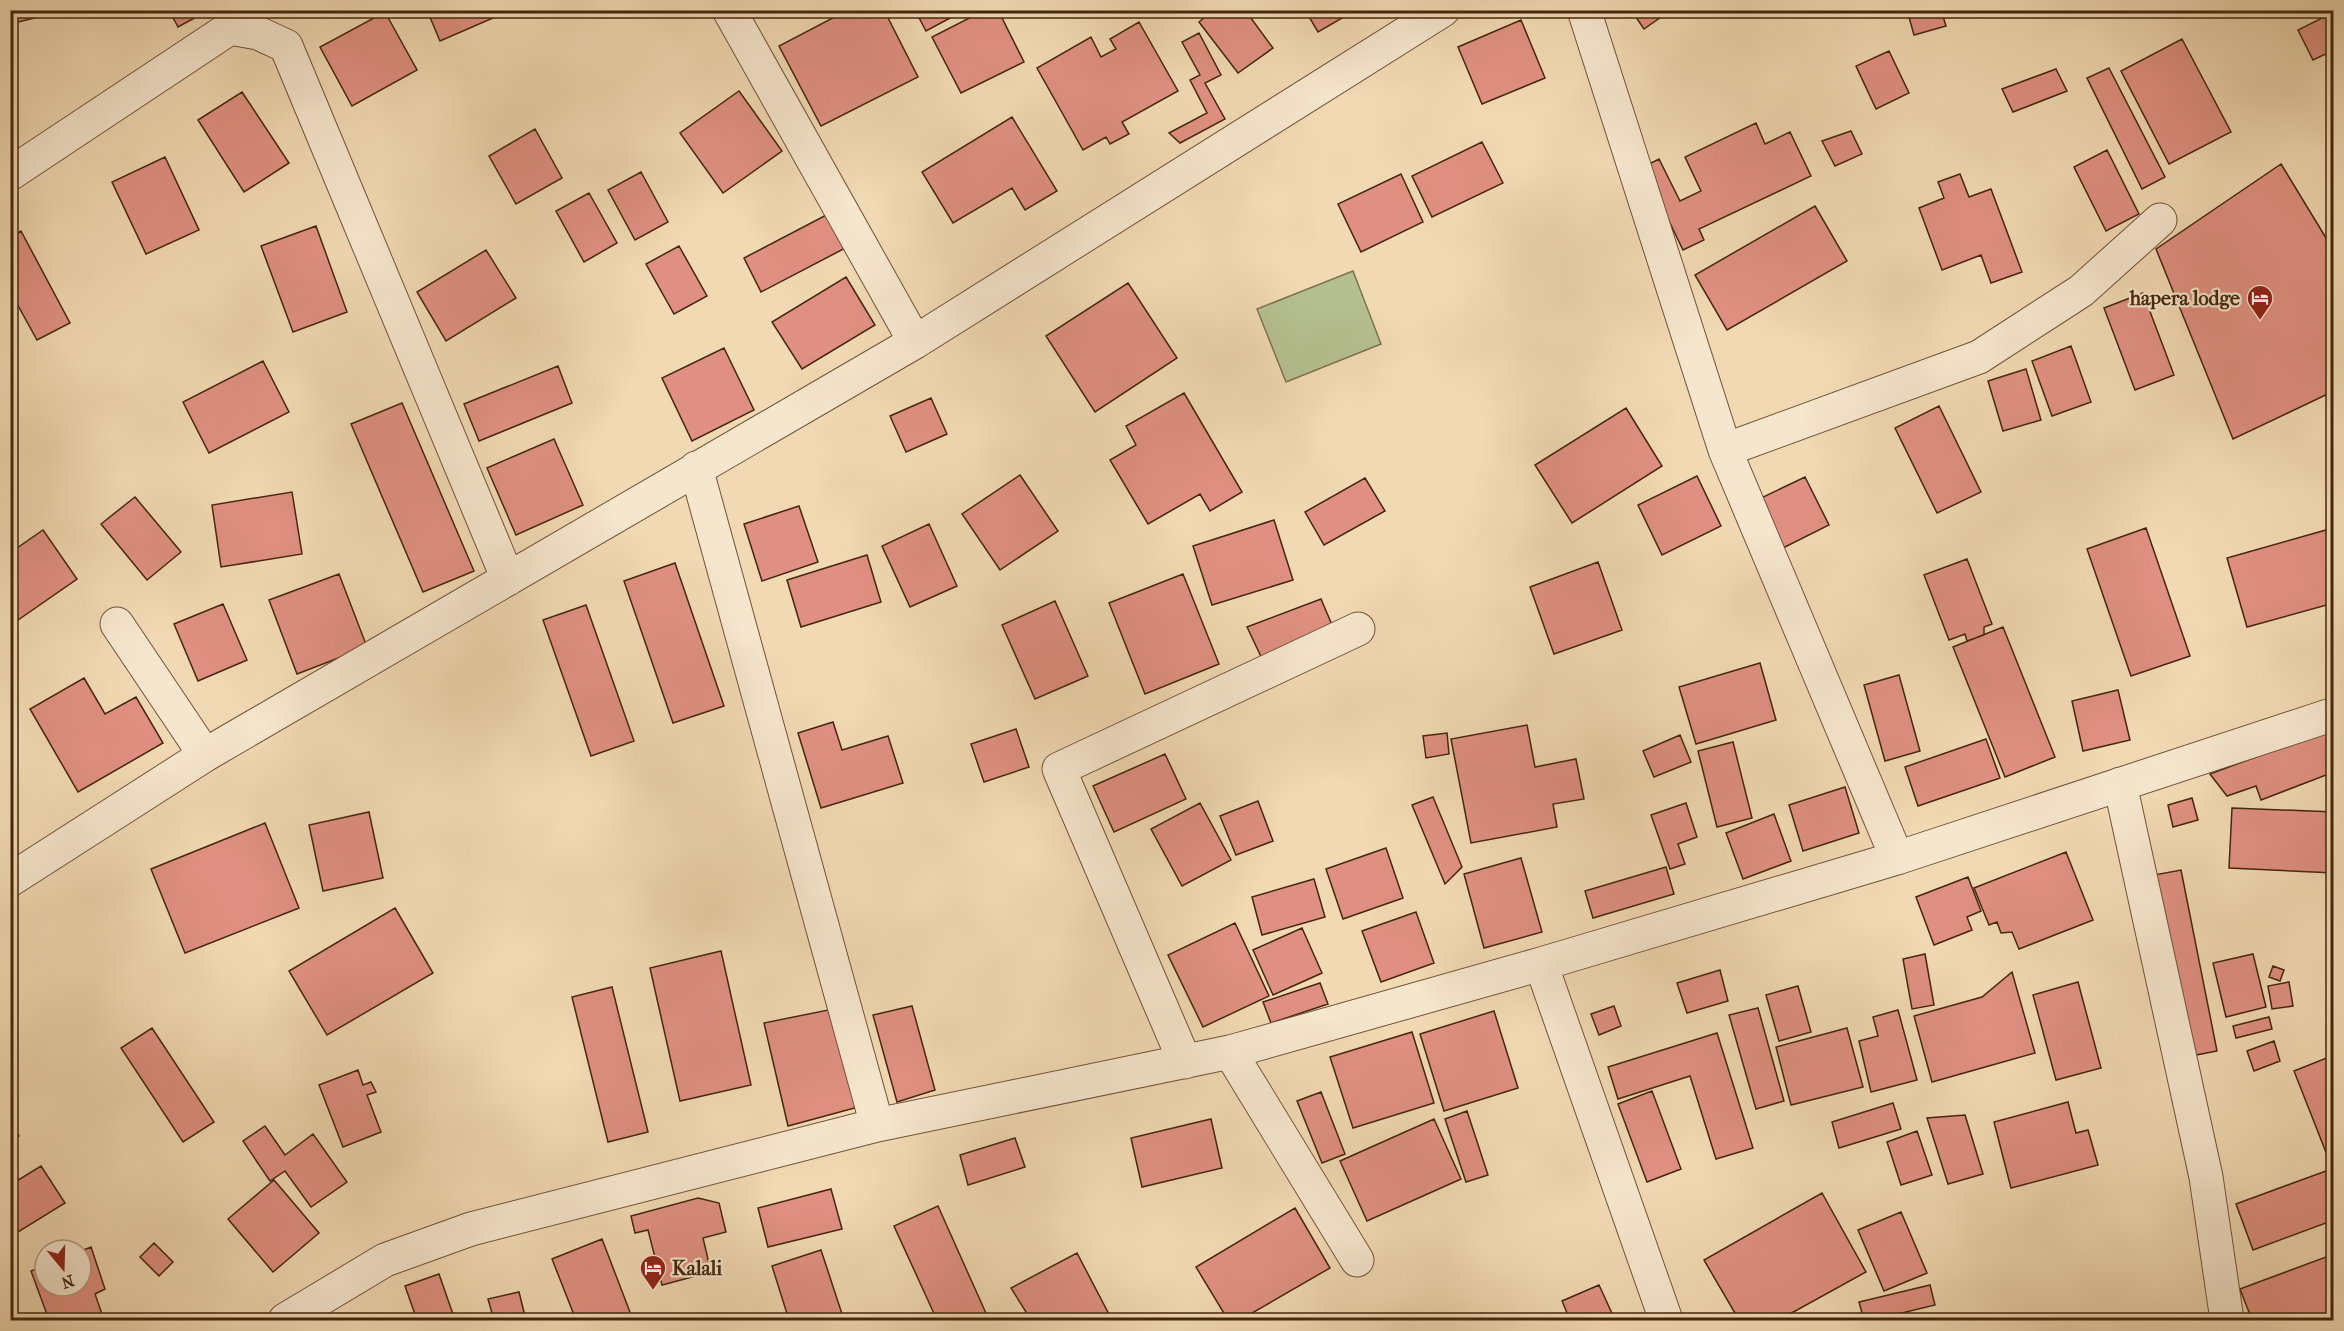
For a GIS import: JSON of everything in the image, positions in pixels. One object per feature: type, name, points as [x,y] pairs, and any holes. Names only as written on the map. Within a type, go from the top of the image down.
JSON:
[{"type":"street","points":[[729,10],[915,342]]},
{"type":"street","points":[[10,880],[205,755],[915,342],[1443,10]]},
{"type":"street","points":[[1584,10],[1725,450],[1897,858]]},
{"type":"street","points":[[10,174],[230,28],[258,33],[286,46],[508,579]]},
{"type":"street","points":[[1725,450],[1979,357],[2081,291],[2160,219]]},
{"type":"street","points":[[696,468],[877,1125]]},
{"type":"street","points":[[117,624],[205,755]]},
{"type":"street","points":[[1185,1062],[1059,769],[1358,629]]},
{"type":"street","points":[[285,1320],[385,1260],[471,1229],[877,1125],[1230,1052],[1542,964],[1897,858],[2334,714]]},
{"type":"street","points":[[2120,784],[2206,1177],[2228,1320]]},
{"type":"street","points":[[1542,964],[1666,1320]]},
{"type":"street","points":[[1230,1052],[1357,1260]]},
{"type":"green space","points":[[1353,271],[1381,344],[1286,382],[1257,309]]},
{"type":"building","points":[[10,10],[54,10],[55,13],[10,24]]},
{"type":"building","points":[[169,10],[209,10],[178,27]]},
{"type":"building","points":[[427,10],[509,10],[509,11],[440,41]]},
{"type":"building","points":[[848,10],[884,10],[918,77],[821,126],[779,46]]},
{"type":"building","points":[[915,10],[965,10],[926,31]]},
{"type":"building","points":[[985,10],[998,10],[1024,62],[961,93],[932,37]]},
{"type":"building","points":[[1213,10],[1245,10],[1273,48],[1238,73],[1199,22]]},
{"type":"building","points":[[1305,10],[1356,10],[1318,32]]},
{"type":"building","points":[[1631,10],[1671,10],[1644,29]]},
{"type":"building","points":[[1907,10],[1941,10],[1946,26],[1914,35]]},
{"type":"building","points":[[385,12],[417,70],[352,106],[320,47]]},
{"type":"building","points":[[2334,12],[2334,50],[2313,60],[2298,30]]},
{"type":"building","points":[[1521,20],[1545,78],[1482,104],[1458,47]]},
{"type":"building","points":[[1139,22],[1178,91],[1122,122],[1129,134],[1110,144],[1106,137],[1083,150],[1037,68],[1091,37],[1101,57],[1116,49],[1110,39]]},
{"type":"building","points":[[1199,33],[1221,75],[1205,83],[1225,119],[1180,143],[1169,133],[1207,113],[1190,80],[1200,75],[1182,42]]},
{"type":"building","points":[[2182,39],[2231,132],[2169,164],[2121,71]]},
{"type":"building","points":[[1889,51],[1909,93],[1876,109],[1856,66]]},
{"type":"building","points":[[2109,68],[2165,177],[2142,189],[2087,78]]},
{"type":"building","points":[[2056,69],[2067,91],[2013,112],[2002,89]]},
{"type":"building","points":[[739,91],[782,151],[723,193],[680,133]]},
{"type":"building","points":[[242,92],[289,163],[244,192],[198,120]]},
{"type":"building","points":[[1012,117],[1057,191],[1025,210],[1012,188],[953,223],[922,172]]},
{"type":"building","points":[[1756,123],[1765,144],[1790,132],[1811,176],[1699,229],[1704,240],[1683,250],[1643,167],[1659,159],[1680,201],[1701,191],[1685,157]]},
{"type":"building","points":[[535,129],[562,178],[516,204],[489,156]]},
{"type":"building","points":[[1851,131],[1862,154],[1835,166],[1822,141]]},
{"type":"building","points":[[1482,142],[1503,183],[1432,217],[1412,176]]},
{"type":"building","points":[[2107,150],[2139,214],[2106,231],[2074,167]]},
{"type":"building","points":[[165,157],[199,230],[146,254],[112,182]]},
{"type":"building","name":"hapera lodge","points":[[2281,164],[2334,251],[2334,391],[2233,439],[2156,249]]},
{"type":"building","points":[[641,172],[668,222],[635,240],[608,190]]},
{"type":"building","points":[[1401,174],[1423,222],[1361,252],[1338,204]]},
{"type":"building","points":[[1960,174],[1969,197],[1991,189],[2022,272],[1991,283],[1981,255],[1942,270],[1919,208],[1944,198],[1938,182]]},
{"type":"building","points":[[589,193],[617,243],[584,262],[556,211]]},
{"type":"building","points":[[1815,206],[1847,261],[1727,330],[1695,275]]},
{"type":"building","points":[[832,212],[853,244],[761,292],[744,258]]},
{"type":"building","points":[[316,226],[347,312],[293,332],[261,246]]},
{"type":"building","points":[[21,231],[70,323],[37,340],[10,291],[10,237]]},
{"type":"building","points":[[679,246],[707,296],[674,314],[646,264]]},
{"type":"building","points":[[486,250],[516,298],[446,341],[417,292]]},
{"type":"building","points":[[846,277],[875,325],[802,369],[772,322]]},
{"type":"building","points":[[1128,283],[1177,358],[1095,412],[1046,336]]},
{"type":"building","points":[[2143,293],[2174,375],[2135,390],[2104,308]]},
{"type":"building","points":[[2071,346],[2091,402],[2052,416],[2032,361]]},
{"type":"building","points":[[724,348],[754,410],[692,441],[662,378]]},
{"type":"building","points":[[263,361],[289,412],[209,453],[183,402]]},
{"type":"building","points":[[558,366],[572,403],[479,441],[464,404]]},
{"type":"building","points":[[2026,369],[2041,420],[2003,431],[1988,381]]},
{"type":"building","points":[[1184,393],[1242,492],[1210,511],[1200,494],[1148,524],[1110,460],[1136,445],[1126,426]]},
{"type":"building","points":[[931,398],[947,434],[906,452],[890,416]]},
{"type":"building","points":[[402,403],[474,571],[423,592],[351,424]]},
{"type":"building","points":[[1939,406],[1981,492],[1937,513],[1895,428]]},
{"type":"building","points":[[1626,408],[1662,466],[1572,523],[1535,465]]},
{"type":"building","points":[[554,439],[583,505],[516,535],[487,468]]},
{"type":"building","points":[[1020,475],[1058,531],[1000,570],[962,514]]},
{"type":"building","points":[[1697,476],[1721,526],[1662,555],[1638,505]]},
{"type":"building","points":[[1805,477],[1829,525],[1783,548],[1759,499]]},
{"type":"building","points":[[1365,478],[1385,511],[1324,545],[1305,512]]},
{"type":"building","points":[[292,492],[302,554],[221,567],[212,505]]},
{"type":"building","points":[[135,497],[181,552],[147,580],[101,524]]},
{"type":"building","points":[[799,506],[818,562],[762,581],[744,524]]},
{"type":"building","points":[[1274,520],[1293,580],[1212,605],[1193,546]]},
{"type":"building","points":[[929,524],[957,586],[910,607],[882,546]]},
{"type":"building","points":[[2146,528],[2190,656],[2131,676],[2087,549]]},
{"type":"building","points":[[43,530],[77,579],[18,620],[10,610],[10,553]]},
{"type":"building","points":[[2326,530],[2334,558],[2334,603],[2247,627],[2227,558]]},
{"type":"building","points":[[867,555],[881,602],[801,627],[787,580]]},
{"type":"building","points":[[1967,559],[1992,624],[1984,627],[1984,635],[1967,641],[1965,634],[1949,640],[1924,575]]},
{"type":"building","points":[[1598,562],[1622,630],[1554,654],[1530,587]]},
{"type":"building","points":[[675,563],[724,706],[673,723],[624,581]]},
{"type":"building","points":[[339,574],[367,647],[297,674],[269,600]]},
{"type":"building","points":[[1183,574],[1219,664],[1145,694],[1109,603]]},
{"type":"building","points":[[1321,599],[1335,632],[1265,665],[1247,627]]},
{"type":"building","points":[[1055,601],[1088,676],[1035,699],[1002,625]]},
{"type":"building","points":[[223,604],[247,660],[198,681],[174,624]]},
{"type":"building","points":[[586,605],[634,741],[591,756],[543,620]]},
{"type":"building","points":[[2003,627],[2055,757],[2005,777],[1953,647]]},
{"type":"building","points":[[1760,663],[1776,720],[1696,744],[1679,687]]},
{"type":"building","points":[[1899,675],[1920,751],[1885,761],[1864,685]]},
{"type":"building","points":[[84,678],[105,714],[136,697],[163,743],[78,792],[30,709]]},
{"type":"building","points":[[2118,690],[2130,740],[2083,751],[2072,701]]},
{"type":"building","points":[[833,722],[842,750],[888,736],[903,783],[821,808],[798,733]]},
{"type":"building","points":[[1527,725],[1535,767],[1576,759],[1584,799],[1553,804],[1557,827],[1471,843],[1451,739]]},
{"type":"building","points":[[1016,729],[1029,767],[984,782],[971,744]]},
{"type":"building","points":[[2326,731],[2334,750],[2334,772],[2261,800],[2256,786],[2227,796],[2210,774]]},
{"type":"building","points":[[1447,733],[1449,754],[1426,758],[1423,736]]},
{"type":"building","points":[[1680,735],[1691,762],[1654,777],[1643,751]]},
{"type":"building","points":[[1986,739],[2000,778],[1918,806],[1905,767]]},
{"type":"building","points":[[1733,742],[1752,818],[1717,827],[1698,751]]},
{"type":"building","points":[[1165,754],[1186,799],[1114,832],[1093,786]]},
{"type":"building","points":[[1845,787],[1859,833],[1803,851],[1789,805]]},
{"type":"building","points":[[1433,797],[1462,867],[1445,884],[1412,805]]},
{"type":"building","points":[[2192,798],[2198,820],[2173,827],[2168,805]]},
{"type":"building","points":[[1258,801],[1273,841],[1236,855],[1220,816]]},
{"type":"building","points":[[1200,803],[1231,860],[1182,886],[1151,829]]},
{"type":"building","points":[[1686,803],[1697,837],[1678,844],[1685,864],[1670,869],[1651,815]]},
{"type":"building","points":[[2232,808],[2334,812],[2334,873],[2229,868]]},
{"type":"building","points":[[369,812],[383,878],[323,891],[309,825]]},
{"type":"building","points":[[1774,814],[1791,861],[1743,879],[1726,833]]},
{"type":"building","points":[[265,823],[299,908],[185,953],[151,869]]},
{"type":"building","points":[[1386,848],[1403,898],[1343,919],[1326,869]]},
{"type":"building","points":[[2066,852],[2093,920],[2019,949],[2012,932],[2001,933],[1997,922],[1989,925],[1974,888]]},
{"type":"building","points":[[1521,858],[1542,932],[1484,948],[1464,874]]},
{"type":"building","points":[[1666,867],[1674,894],[1593,918],[1585,891]]},
{"type":"building","points":[[2181,870],[2217,1051],[2191,1056],[2154,875]]},
{"type":"building","points":[[1968,877],[1981,911],[1967,917],[1972,930],[1934,945],[1916,897]]},
{"type":"building","points":[[1314,879],[1325,917],[1262,935],[1252,897]]},
{"type":"building","points":[[395,908],[433,973],[327,1035],[289,971]]},
{"type":"building","points":[[1416,912],[1434,963],[1381,982],[1362,931]]},
{"type":"building","points":[[1235,923],[1269,996],[1203,1027],[1168,955]]},
{"type":"building","points":[[1302,928],[1322,973],[1273,995],[1253,950]]},
{"type":"building","points":[[721,951],[751,1085],[680,1101],[650,968]]},
{"type":"building","points":[[1925,954],[1934,1005],[1912,1009],[1903,959]]},
{"type":"building","points":[[2253,954],[2266,1007],[2226,1017],[2213,963]]},
{"type":"building","points":[[2273,966],[2284,970],[2280,981],[2269,977]]},
{"type":"building","points":[[1720,970],[1728,1001],[1687,1013],[1677,983]]},
{"type":"building","points":[[2012,972],[2035,1053],[1932,1082],[1914,1016],[1982,997]]},
{"type":"building","points":[[2078,982],[2101,1068],[2056,1080],[2033,995]]},
{"type":"building","points":[[2289,982],[2293,1006],[2272,1009],[2268,986]]},
{"type":"building","points":[[1320,983],[1328,1004],[1271,1023],[1263,1002]]},
{"type":"building","points":[[1798,986],[1811,1032],[1779,1041],[1766,995]]},
{"type":"building","points":[[612,987],[648,1132],[608,1142],[572,997]]},
{"type":"building","points":[[912,1006],[935,1090],[897,1102],[873,1015]]},
{"type":"building","points":[[1614,1006],[1621,1026],[1599,1035],[1591,1014]]},
{"type":"building","points":[[1758,1008],[1784,1101],[1756,1109],[1729,1015]]},
{"type":"building","points":[[833,1009],[862,1106],[788,1126],[764,1023]]},
{"type":"building","points":[[1898,1010],[1917,1080],[1871,1092],[1859,1041],[1878,1036],[1873,1017]]},
{"type":"building","points":[[1494,1011],[1518,1088],[1444,1111],[1420,1034]]},
{"type":"building","points":[[2269,1017],[2272,1029],[2236,1038],[2233,1026]]},
{"type":"building","points":[[152,1028],[214,1122],[183,1142],[121,1048]]},
{"type":"building","points":[[1847,1028],[1863,1087],[1791,1105],[1776,1047]]},
{"type":"building","points":[[1412,1032],[1434,1103],[1353,1128],[1330,1057]]},
{"type":"building","points":[[1717,1033],[1753,1148],[1716,1159],[1690,1076],[1618,1099],[1608,1067]]},
{"type":"building","points":[[2274,1041],[2280,1061],[2254,1071],[2247,1051]]},
{"type":"building","points":[[2334,1055],[2334,1164],[2331,1165],[2294,1071]]},
{"type":"building","points":[[358,1070],[363,1085],[371,1082],[376,1092],[367,1095],[381,1132],[343,1147],[319,1085]]},
{"type":"building","points":[[1652,1091],[1681,1169],[1647,1182],[1618,1104]]},
{"type":"building","points":[[1321,1092],[1345,1154],[1322,1163],[1297,1101]]},
{"type":"building","points":[[2068,1102],[2076,1133],[2088,1130],[2098,1165],[2011,1188],[1994,1122]]},
{"type":"building","points":[[1893,1103],[1901,1129],[1839,1148],[1832,1122]]},
{"type":"building","points":[[1467,1111],[1488,1175],[1466,1182],[1445,1119]]},
{"type":"building","points":[[1965,1115],[1983,1174],[1948,1184],[1927,1118]]},
{"type":"building","points":[[1211,1119],[1222,1168],[1142,1187],[1131,1138]]},
{"type":"building","points":[[1434,1119],[1461,1179],[1367,1221],[1340,1161]]},
{"type":"building","points":[[10,1120],[19,1136],[10,1141]]},
{"type":"building","points":[[265,1126],[285,1155],[313,1134],[347,1182],[311,1207],[285,1171],[270,1181],[243,1141]]},
{"type":"building","points":[[1917,1131],[1932,1175],[1901,1185],[1887,1142]]},
{"type":"building","points":[[1015,1138],[1025,1167],[968,1185],[960,1155]]},
{"type":"building","points":[[41,1166],[65,1203],[10,1237],[10,1185]]},
{"type":"building","points":[[2334,1168],[2334,1220],[2253,1250],[2236,1204]]},
{"type":"building","points":[[274,1180],[319,1233],[273,1272],[228,1219]]},
{"type":"building","points":[[831,1189],[842,1229],[768,1247],[758,1208]]},
{"type":"building","points":[[1822,1193],[1866,1272],[1779,1320],[1739,1320],[1704,1260]]},
{"type":"building","points":[[698,1198],[719,1203],[726,1232],[703,1238],[711,1272],[662,1285],[648,1230],[635,1233],[631,1216]]},
{"type":"building","points":[[938,1206],[989,1320],[937,1320],[894,1226]]},
{"type":"building","points":[[1295,1208],[1330,1268],[1240,1320],[1228,1320],[1196,1267]]},
{"type":"building","points":[[1901,1212],[1927,1273],[1884,1291],[1858,1230]]},
{"type":"building","points":[[602,1239],[633,1320],[576,1320],[552,1259]]},
{"type":"building","points":[[154,1243],[173,1262],[159,1276],[140,1257]]},
{"type":"building","points":[[821,1250],[844,1320],[789,1320],[772,1266]]},
{"type":"building","points":[[93,1253],[105,1289],[95,1294],[104,1320],[49,1320],[41,1298],[93,1298]]},
{"type":"building","points":[[1077,1253],[1112,1320],[1031,1320],[1011,1288]]},
{"type":"building","points":[[2334,1254],[2334,1320],[2252,1320],[2240,1289]]},
{"type":"building","points":[[439,1274],[455,1320],[417,1320],[405,1286]]},
{"type":"building","points":[[1599,1285],[1615,1320],[1570,1320],[1562,1301]]},
{"type":"building","points":[[1930,1285],[1935,1305],[1873,1320],[1864,1320],[1859,1302]]},
{"type":"building","points":[[519,1292],[526,1320],[494,1320],[488,1299]]},
{"type":"building","points":[[1483,1313],[1487,1320],[1469,1320]]},
{"type":"building","points":[[1370,1314],[1374,1320],[1359,1320]]},
{"type":"place","name":"hapera lodge","points":[[2260,321]]},
{"type":"place","name":"Kalali","points":[[653,1291]]}]
